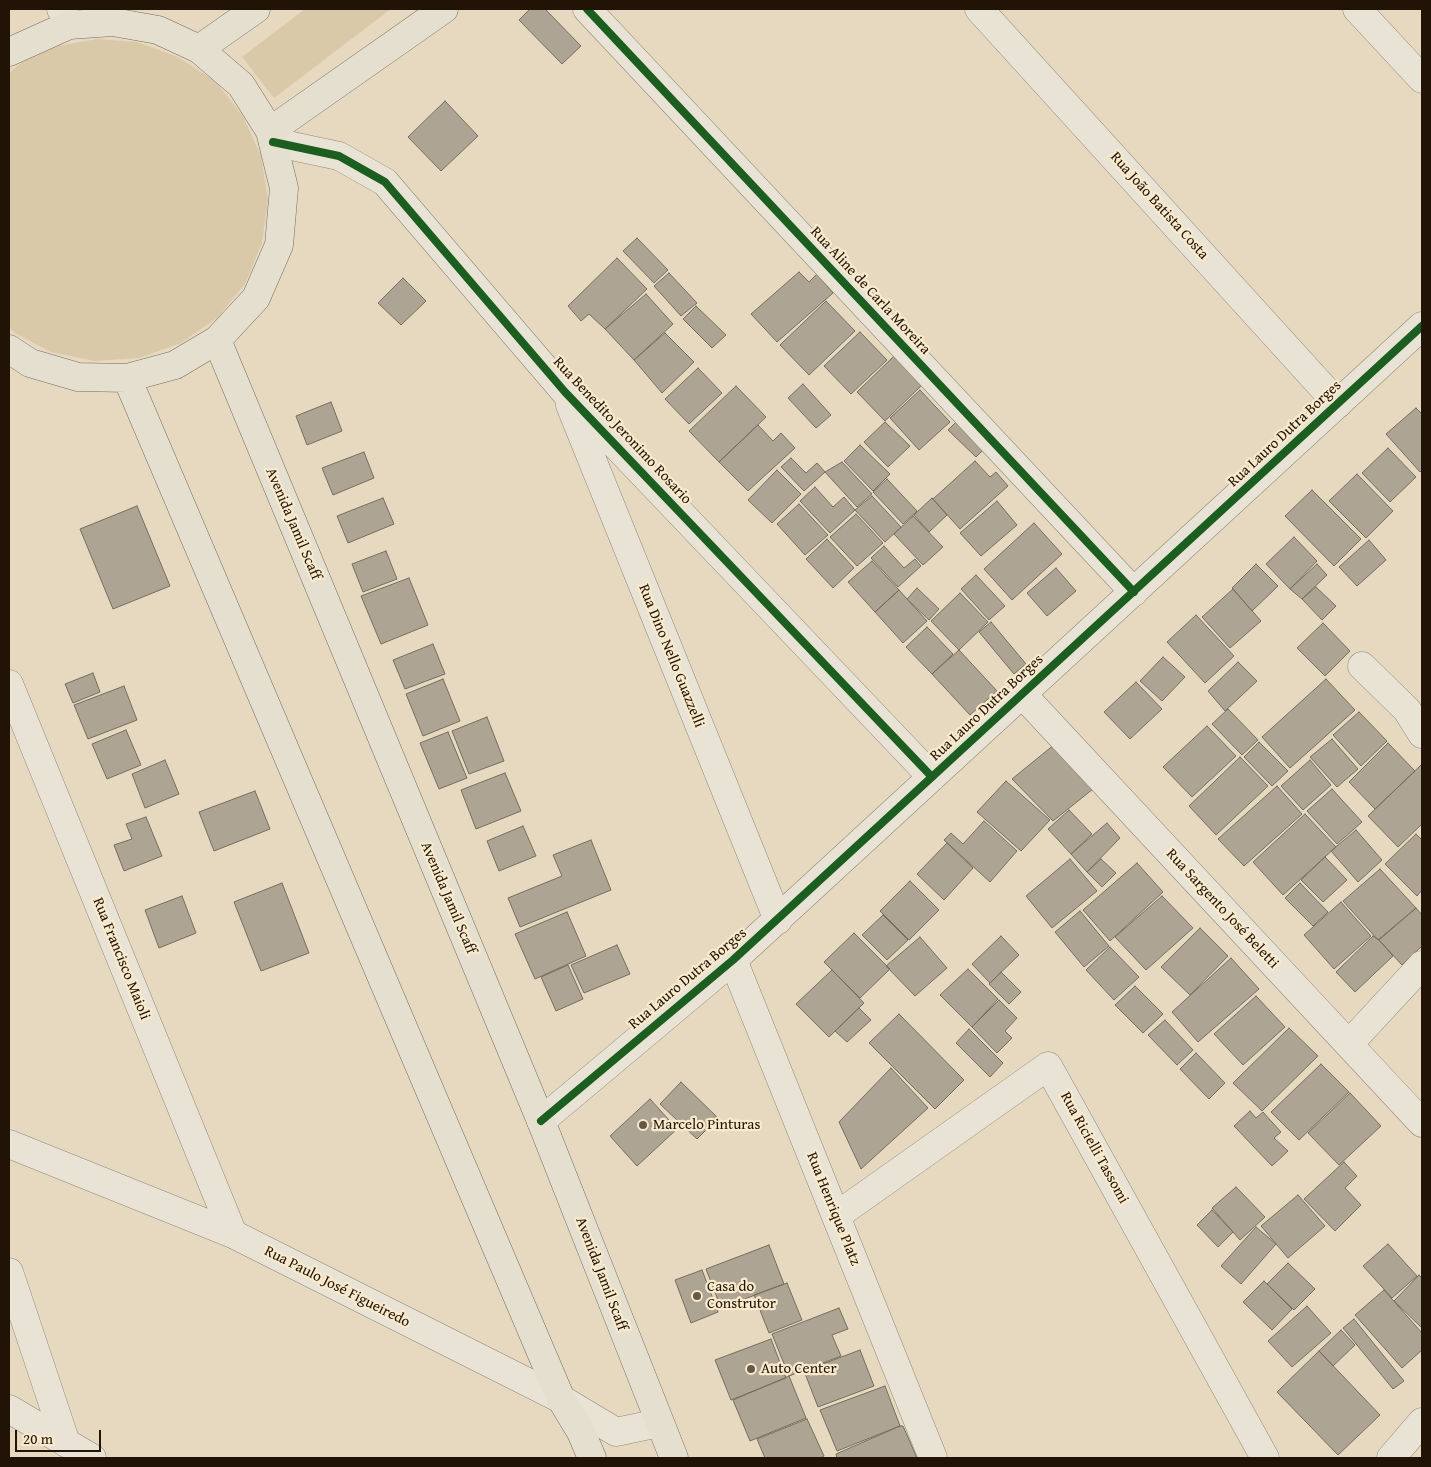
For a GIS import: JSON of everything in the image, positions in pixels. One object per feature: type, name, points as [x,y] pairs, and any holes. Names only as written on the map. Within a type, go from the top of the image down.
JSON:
[{"type":"main road","points":[[199,49],[256,9]]},
{"type":"main road","points":[[272,137],[444,9]]},
{"type":"main road","points":[[9,52],[65,17],[114,22],[158,30],[199,49],[241,85],[272,137],[284,188],[279,245],[256,298],[217,340],[175,365],[127,378],[78,377],[30,363],[9,350]]},
{"type":"main road","name":"Avenida Jamil Scaff","points":[[217,340],[541,1121],[674,1458]]},
{"type":"main road","points":[[127,378],[561,1399],[581,1432],[592,1458]]},
{"type":"street","name":"Rua Aline de Carla Moreira","points":[[587,9],[1134,592]]},
{"type":"street","name":"Rua João Batista Costa","points":[[979,9],[1338,404]]},
{"type":"street","points":[[1358,9],[1422,79]]},
{"type":"street","name":"Rua Benedito Jeronimo Rosario","points":[[272,137],[339,156],[385,182],[565,392],[932,777]]},
{"type":"street","name":"Rua Lauro Dutra Borges","points":[[541,1121],[778,920],[1422,326]]},
{"type":"street","name":"Rua Dino Nello Guazzelli","points":[[565,392],[778,920]]},
{"type":"street","points":[[1362,666],[1415,703],[1422,734]]},
{"type":"street","name":"Rua Francisco Maioli","points":[[9,684],[233,1234]]},
{"type":"street","name":"Rua Sargento José Beletti","points":[[1022,694],[1422,1123]]},
{"type":"street","name":"Rua Henrique Platz","points":[[733,960],[933,1458]]},
{"type":"street","points":[[1349,1044],[1422,965]]},
{"type":"street","name":"Rua Ricielli Tassomi","points":[[836,1216],[1048,1066],[1265,1458]]},
{"type":"street","name":"Rua Paulo José Figueiredo","points":[[9,1144],[233,1234],[561,1399],[616,1432],[659,1423]]},
{"type":"street","points":[[9,1272],[66,1443]]},
{"type":"street","points":[[9,1410],[92,1458]]},
{"type":"street","points":[[1391,1458],[1422,1422]]},
{"type":"shaded area","points":[[305,9],[391,9],[274,98],[242,57]]},
{"type":"shaded area","points":[[97,39],[137,42],[178,57],[215,81],[243,116],[261,156],[268,200],[262,243],[245,284],[217,318],[181,343],[139,358],[94,361],[51,352],[15,333],[9,327],[9,73],[21,63],[57,46]]},
{"type":"building","points":[[530,9],[545,9],[581,46],[562,64],[519,20]]},
{"type":"building","points":[[445,101],[478,136],[441,171],[408,137]]},
{"type":"building","points":[[637,238],[668,270],[654,283],[623,251]]},
{"type":"building","points":[[617,258],[647,289],[605,329],[589,314],[581,321],[568,306]]},
{"type":"building","points":[[799,272],[809,282],[817,274],[833,293],[777,342],[751,314]]},
{"type":"building","points":[[669,273],[697,303],[681,316],[654,286]]},
{"type":"building","points":[[403,278],[426,301],[401,325],[378,303]]},
{"type":"building","points":[[646,294],[673,324],[634,360],[605,329]]},
{"type":"building","points":[[826,301],[855,331],[809,375],[780,345]]},
{"type":"building","points":[[696,306],[726,335],[712,348],[683,319]]},
{"type":"building","points":[[860,332],[887,360],[851,394],[824,366]]},
{"type":"building","points":[[665,333],[694,362],[662,393],[634,360]]},
{"type":"building","points":[[895,355],[923,384],[885,421],[857,392]]},
{"type":"building","points":[[698,368],[722,393],[689,424],[665,399]]},
{"type":"building","points":[[803,384],[831,415],[816,428],[788,398]]},
{"type":"building","points":[[736,386],[766,417],[719,462],[689,431]]},
{"type":"building","points":[[920,390],[950,422],[919,450],[890,418]]},
{"type":"building","points":[[331,402],[342,431],[307,445],[296,416]]},
{"type":"building","points":[[1416,408],[1422,414],[1422,470],[1420,472],[1386,434]]},
{"type":"building","points":[[962,416],[989,444],[976,457],[948,430]]},
{"type":"building","points":[[885,422],[910,446],[888,467],[864,442]]},
{"type":"building","points":[[758,425],[773,441],[781,433],[795,448],[748,491],[719,462]]},
{"type":"building","points":[[860,445],[890,474],[873,491],[844,461]]},
{"type":"building","points":[[1388,448],[1416,477],[1390,502],[1362,473]]},
{"type":"building","points":[[364,452],[374,478],[333,495],[322,468]]},
{"type":"building","points":[[791,458],[806,473],[817,463],[825,472],[804,491],[781,467]]},
{"type":"building","points":[[975,461],[990,477],[996,472],[1008,486],[960,529],[933,499]]},
{"type":"building","points":[[842,462],[872,494],[857,507],[825,472]]},
{"type":"building","points":[[777,470],[801,494],[772,523],[748,500]]},
{"type":"building","points":[[1357,474],[1393,511],[1366,538],[1329,501]]},
{"type":"building","points":[[887,479],[917,511],[903,524],[873,492]]},
{"type":"building","points":[[815,487],[833,507],[844,497],[855,510],[830,533],[800,501]]},
{"type":"building","points":[[1312,490],[1361,539],[1334,566],[1285,516]]},
{"type":"building","points":[[872,496],[901,527],[885,542],[855,510]]},
{"type":"building","points":[[383,498],[394,524],[348,543],[337,516]]},
{"type":"building","points":[[932,498],[947,515],[929,532],[914,515]]},
{"type":"building","points":[[997,501],[1017,525],[981,556],[960,533]]},
{"type":"building","points":[[799,504],[828,535],[805,555],[777,524]]},
{"type":"building","points":[[137,506],[170,586],[113,609],[80,529]]},
{"type":"building","points":[[856,514],[883,543],[857,566],[830,537]]},
{"type":"building","points":[[913,516],[943,547],[923,565],[894,534]]},
{"type":"building","points":[[1034,523],[1062,554],[1012,600],[984,569]]},
{"type":"building","points":[[1294,537],[1317,561],[1290,589],[1266,564]]},
{"type":"building","points":[[827,539],[854,568],[833,588],[806,559]]},
{"type":"building","points":[[1369,540],[1386,560],[1357,586],[1339,567]]},
{"type":"building","points":[[884,546],[904,568],[915,559],[921,566],[898,587],[871,558]]},
{"type":"building","points":[[386,551],[397,579],[363,592],[352,564]]},
{"type":"building","points":[[872,561],[899,590],[875,612],[848,582]]},
{"type":"building","points":[[1256,564],[1278,586],[1252,611],[1232,588]]},
{"type":"building","points":[[1317,564],[1327,575],[1302,599],[1290,589]]},
{"type":"building","points":[[1056,568],[1076,591],[1047,616],[1027,593]]},
{"type":"building","points":[[976,575],[1005,606],[989,620],[961,589]]},
{"type":"building","points":[[409,578],[428,625],[381,644],[361,596]]},
{"type":"building","points":[[1316,587],[1336,606],[1322,620],[1302,599]]},
{"type":"building","points":[[917,588],[939,609],[929,620],[907,599]]},
{"type":"building","points":[[1233,589],[1261,621],[1230,648],[1202,617]]},
{"type":"building","points":[[899,590],[927,621],[903,643],[875,612]]},
{"type":"building","points":[[960,593],[988,622],[959,650],[931,621]]},
{"type":"building","points":[[1196,615],[1234,656],[1205,683],[1167,642]]},
{"type":"building","points":[[991,622],[1026,664],[1014,674],[979,632]]},
{"type":"building","points":[[1323,623],[1350,651],[1325,676],[1297,648]]},
{"type":"building","points":[[927,627],[953,654],[932,674],[906,647]]},
{"type":"building","points":[[433,644],[445,674],[405,689],[393,660]]},
{"type":"building","points":[[959,650],[997,691],[970,715],[932,674]]},
{"type":"building","points":[[1163,657],[1185,677],[1162,701],[1140,681]]},
{"type":"building","points":[[1238,662],[1257,681],[1225,711],[1208,691]]},
{"type":"building","points":[[93,673],[100,692],[73,703],[65,684]]},
{"type":"building","points":[[443,679],[460,721],[423,736],[406,694]]},
{"type":"building","points":[[1326,679],[1355,710],[1290,768],[1262,737]]},
{"type":"building","points":[[1136,682],[1162,709],[1130,739],[1104,712]]},
{"type":"building","points":[[124,686],[137,720],[88,739],[74,705]]},
{"type":"building","points":[[1228,709],[1258,740],[1242,755],[1212,724]]},
{"type":"building","points":[[1359,712],[1387,741],[1361,766],[1333,735]]},
{"type":"building","points":[[487,717],[504,761],[469,774],[452,731]]},
{"type":"building","points":[[1207,726],[1236,756],[1192,797],[1163,767]]},
{"type":"building","points":[[126,730],[141,765],[107,779],[92,744]]},
{"type":"building","points":[[448,732],[467,778],[439,789],[420,743]]},
{"type":"building","points":[[1332,739],[1358,769],[1337,787],[1310,757]]},
{"type":"building","points":[[1259,742],[1288,771],[1272,786],[1244,757]]},
{"type":"building","points":[[1388,743],[1415,771],[1375,809],[1349,782]]},
{"type":"building","points":[[1055,744],[1093,789],[1053,821],[1012,779]]},
{"type":"building","points":[[1240,757],[1268,786],[1216,835],[1189,806]]},
{"type":"building","points":[[165,760],[179,794],[145,808],[132,774]]},
{"type":"building","points":[[1310,760],[1331,785],[1303,810],[1281,786]]},
{"type":"building","points":[[1422,764],[1422,824],[1398,847],[1368,816]]},
{"type":"building","points":[[505,773],[521,811],[476,829],[461,790]]},
{"type":"building","points":[[1006,781],[1050,820],[1021,851],[977,812]]},
{"type":"building","points":[[1277,786],[1302,814],[1244,866],[1218,839]]},
{"type":"building","points":[[1332,789],[1362,822],[1337,844],[1307,811]]},
{"type":"building","points":[[255,791],[270,829],[214,851],[199,812]]},
{"type":"building","points":[[1069,810],[1092,834],[1071,854],[1048,829]]},
{"type":"building","points":[[1305,814],[1336,847],[1283,895],[1253,862]]},
{"type":"building","points":[[146,817],[162,856],[124,871],[114,845],[132,839],[126,824]]},
{"type":"building","points":[[984,821],[1017,851],[990,882],[944,840],[951,833],[963,844]]},
{"type":"building","points":[[1107,823],[1120,838],[1087,872],[1071,854]]},
{"type":"building","points":[[523,826],[536,856],[499,871],[487,841]]},
{"type":"building","points":[[1356,830],[1382,860],[1358,882],[1331,851]]},
{"type":"building","points":[[1416,834],[1422,840],[1422,890],[1417,896],[1385,864]]},
{"type":"building","points":[[591,840],[611,890],[520,927],[508,898],[562,876],[553,855]]},
{"type":"building","points":[[947,843],[973,868],[944,900],[917,874]]},
{"type":"building","points":[[1325,857],[1347,880],[1323,902],[1301,880]]},
{"type":"building","points":[[1070,859],[1097,891],[1052,928],[1026,896]]},
{"type":"building","points":[[1101,859],[1116,873],[1102,887],[1087,872]]},
{"type":"building","points":[[1137,863],[1163,892],[1110,941],[1083,910]]},
{"type":"building","points":[[1380,869],[1416,908],[1378,940],[1343,901]]},
{"type":"building","points":[[910,881],[939,910],[909,940],[880,911]]},
{"type":"building","points":[[282,883],[309,953],[261,971],[234,902]]},
{"type":"building","points":[[1300,883],[1328,912],[1313,926],[1285,898]]},
{"type":"building","points":[[182,896],[196,933],[159,948],[145,910]]},
{"type":"building","points":[[1162,896],[1193,928],[1146,970],[1115,937]]},
{"type":"building","points":[[1341,902],[1371,936],[1334,969],[1304,935]]},
{"type":"building","points":[[1416,908],[1422,915],[1422,946],[1402,965],[1379,940]]},
{"type":"building","points":[[1080,911],[1109,946],[1084,967],[1055,932]]},
{"type":"building","points":[[567,912],[586,956],[535,979],[515,934]]},
{"type":"building","points":[[883,915],[908,940],[887,960],[862,935]]},
{"type":"building","points":[[1200,928],[1228,956],[1190,995],[1161,967]]},
{"type":"building","points":[[854,933],[890,969],[860,998],[824,962]]},
{"type":"building","points":[[1001,936],[1019,955],[990,983],[972,964]]},
{"type":"building","points":[[1373,936],[1393,956],[1355,992],[1336,972]]},
{"type":"building","points":[[920,937],[947,968],[915,996],[886,966]]},
{"type":"building","points":[[617,945],[630,974],[584,993],[571,965]]},
{"type":"building","points":[[1110,947],[1139,977],[1114,1000],[1086,970]]},
{"type":"building","points":[[1231,958],[1259,989],[1198,1042],[1172,1012]]},
{"type":"building","points":[[568,965],[583,999],[556,1011],[541,977]]},
{"type":"building","points":[[968,969],[998,999],[972,1027],[940,995]]},
{"type":"building","points":[[832,970],[864,1003],[829,1037],[796,1004]]},
{"type":"building","points":[[1001,972],[1021,992],[1009,1004],[989,984]]},
{"type":"building","points":[[1135,986],[1163,1014],[1143,1033],[1115,1005]]},
{"type":"building","points":[[1256,996],[1285,1027],[1243,1065],[1214,1034]]},
{"type":"building","points":[[999,1000],[1017,1018],[1005,1031],[1012,1038],[997,1053],[972,1027]]},
{"type":"building","points":[[859,1008],[871,1020],[847,1042],[835,1031]]},
{"type":"building","points":[[899,1014],[964,1080],[935,1109],[869,1043]]},
{"type":"building","points":[[1165,1020],[1193,1050],[1177,1065],[1148,1035]]},
{"type":"building","points":[[1289,1028],[1318,1056],[1262,1111],[1233,1083]]},
{"type":"building","points":[[969,1029],[1003,1063],[990,1077],[956,1043]]},
{"type":"building","points":[[1196,1053],[1225,1083],[1209,1099],[1180,1069]]},
{"type":"building","points":[[1321,1064],[1349,1092],[1299,1140],[1271,1112]]},
{"type":"building","points":[[891,1068],[928,1108],[861,1169],[839,1122]]},
{"type":"building","points":[[681,1082],[718,1118],[697,1139],[660,1104]]},
{"type":"building","points":[[1350,1093],[1381,1126],[1339,1165],[1308,1133]]},
{"type":"building","points":[[650,1099],[677,1129],[637,1166],[610,1136]]},
{"type":"building","points":[[1250,1111],[1256,1118],[1263,1112],[1281,1132],[1274,1138],[1288,1151],[1272,1166],[1234,1126]]},
{"type":"building","points":[[1344,1162],[1357,1176],[1345,1188],[1361,1205],[1335,1231],[1304,1199]]},
{"type":"building","points":[[1236,1187],[1265,1217],[1240,1240],[1212,1208]]},
{"type":"building","points":[[1298,1195],[1325,1226],[1288,1258],[1261,1226]]},
{"type":"building","points":[[1212,1210],[1233,1232],[1218,1247],[1197,1225]]},
{"type":"building","points":[[1256,1227],[1276,1244],[1241,1284],[1221,1266]]},
{"type":"building","points":[[1388,1244],[1417,1276],[1392,1298],[1363,1266]]},
{"type":"building","points":[[769,1245],[784,1284],[721,1308],[706,1269]]},
{"type":"building","points":[[1288,1263],[1315,1289],[1294,1310],[1267,1284]]},
{"type":"building","name":"Casa do Construtor","points":[[702,1270],[718,1312],[691,1323],[675,1280]]},
{"type":"building","points":[[1419,1275],[1422,1278],[1422,1328],[1394,1301]]},
{"type":"building","points":[[1264,1281],[1292,1309],[1272,1330],[1243,1302]]},
{"type":"building","points":[[787,1283],[802,1320],[769,1333],[754,1295]]},
{"type":"building","points":[[1384,1290],[1422,1333],[1422,1350],[1402,1368],[1355,1315]]},
{"type":"building","points":[[1307,1306],[1331,1333],[1292,1367],[1268,1341]]},
{"type":"building","points":[[839,1308],[848,1329],[832,1335],[841,1356],[789,1376],[772,1334]]},
{"type":"building","points":[[1354,1319],[1404,1381],[1393,1389],[1343,1328]]},
{"type":"building","points":[[1341,1330],[1355,1345],[1333,1366],[1319,1351]]},
{"type":"building","name":"Auto Center","points":[[771,1339],[786,1378],[731,1400],[715,1360]]},
{"type":"building","points":[[860,1350],[874,1386],[818,1407],[804,1371]]},
{"type":"building","points":[[1319,1351],[1380,1415],[1338,1455],[1277,1392]]},
{"type":"building","points":[[789,1376],[806,1418],[750,1441],[733,1400]]},
{"type":"building","points":[[885,1386],[900,1426],[837,1451],[820,1410]]},
{"type":"building","points":[[807,1419],[824,1456],[820,1458],[765,1458],[757,1439]]},
{"type":"building","points":[[903,1426],[917,1458],[837,1458],[836,1454]]},
{"type":"cycle path","points":[[587,9],[1134,592]]},
{"type":"cycle path","points":[[273,142],[339,156],[385,182],[565,392],[932,777]]},
{"type":"cycle path","points":[[541,1121],[733,960],[1422,326]]},
{"type":"place","name":"Marcelo Pinturas","points":[[643,1125]]},
{"type":"place","name":"Casa do Construtor","points":[[697,1296]]},
{"type":"place","name":"Auto Center","points":[[751,1369]]}]
